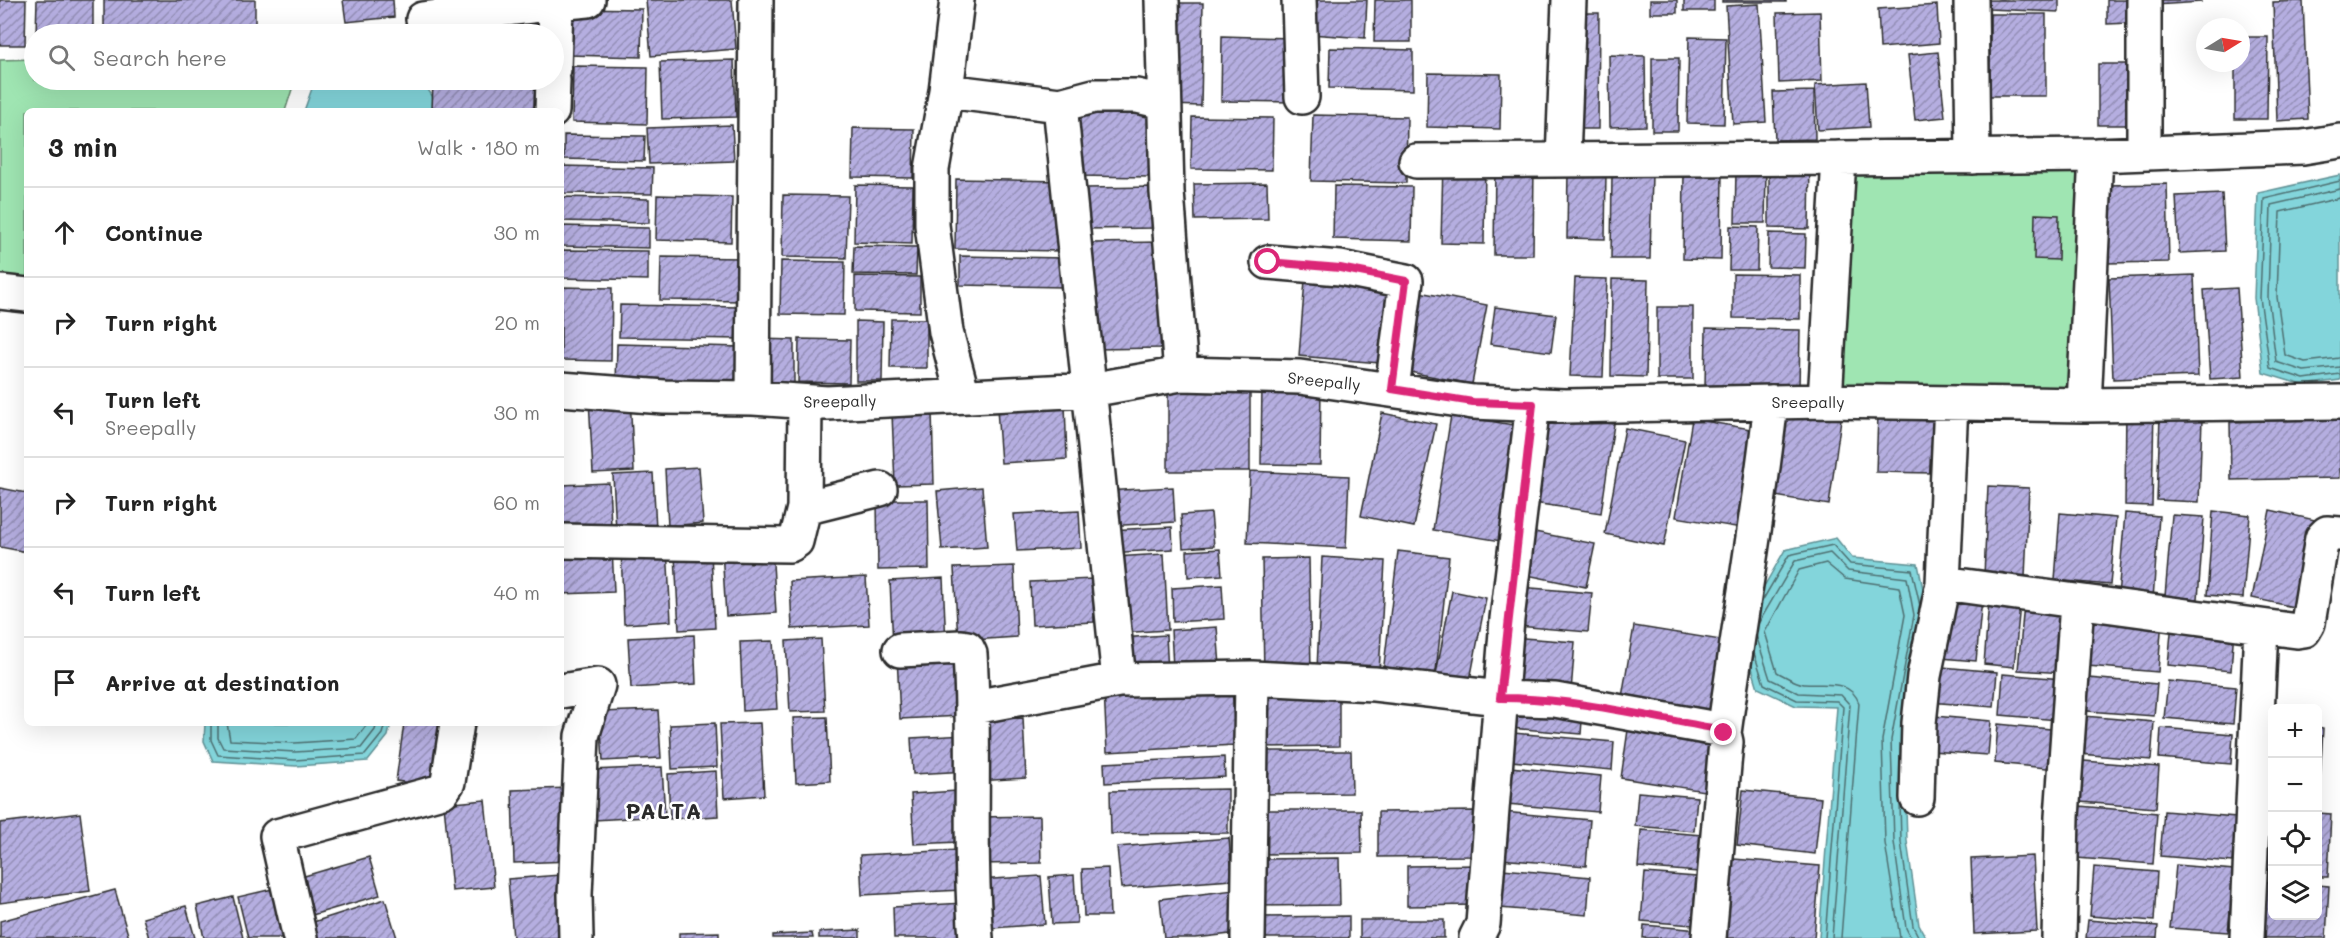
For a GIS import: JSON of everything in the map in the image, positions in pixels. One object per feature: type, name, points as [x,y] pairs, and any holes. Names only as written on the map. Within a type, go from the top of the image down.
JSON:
[{"type":"street","points":[[753,398],[756,0]]},
{"type":"street","points":[[957,0],[946,91],[932,169],[932,225],[945,332],[963,396]]},
{"type":"street","points":[[1162,0],[1163,102],[1181,374]]},
{"type":"street","points":[[1299,0],[1302,96]]},
{"type":"street","points":[[1563,160],[1569,0]]},
{"type":"street","points":[[1971,0],[1973,157]]},
{"type":"street","points":[[2144,0],[2144,153]]},
{"type":"street","points":[[423,19],[572,2],[564,32]]},
{"type":"street","points":[[552,108],[553,90]]},
{"type":"street","points":[[946,91],[1060,105],[1094,96],[1137,96],[1163,102]]},
{"type":"street","points":[[1060,105],[1119,680]]},
{"type":"street","points":[[1416,160],[2096,155],[2303,147],[2340,141]]},
{"type":"street","points":[[2084,405],[2096,155]]},
{"type":"street","points":[[1825,401],[1839,158]]},
{"type":"street","points":[[1268,262],[1340,268],[1406,281],[1392,389]]},
{"type":"street","points":[[0,292],[24,295]]},
{"type":"street","name":"Sreepally","points":[[564,389],[664,397],[753,398],[805,402],[1090,390],[1181,374],[1300,377],[1473,402],[1533,404],[1825,401],[2084,405],[2340,402]]},
{"type":"street","points":[[564,541],[790,545],[796,541],[804,508],[805,402]]},
{"type":"street","points":[[1709,938],[1726,742],[1724,733],[1741,607],[1760,508],[1772,402]]},
{"type":"street","points":[[1917,798],[1919,723],[1924,676],[1943,583],[1951,403]]},
{"type":"street","points":[[1476,938],[1483,924],[1500,698],[1533,404]]},
{"type":"street","points":[[804,508],[880,489]]},
{"type":"street","points":[[1943,583],[2261,627],[2304,630],[2308,623],[2322,538],[2327,533],[2340,534]]},
{"type":"street","points":[[2060,938],[2062,817],[2077,603]]},
{"type":"street","points":[[2247,938],[2261,627]]},
{"type":"street","points":[[900,650],[967,648],[970,654],[974,707],[971,839],[976,938]]},
{"type":"street","points":[[1248,938],[1252,678]]},
{"type":"street","points":[[974,707],[1119,680],[1252,678],[1374,684],[1500,698],[1533,698],[1717,729],[1724,733]]},
{"type":"street","points":[[564,691],[598,685],[582,736],[575,896],[576,938]]},
{"type":"street","points":[[300,938],[278,836],[442,791],[448,782],[457,726]]},
{"type":"green space","points":[[24,59],[24,90],[292,90],[286,108],[24,108],[24,284],[0,281],[0,60]]},
{"type":"green space","points":[[1848,164],[2086,165],[2076,395],[1838,398]]},
{"type":"water","points":[[311,90],[428,90],[436,102],[435,108],[305,108]]},
{"type":"water","points":[[2340,175],[2340,380],[2303,385],[2263,373],[2254,298],[2258,193]]},
{"type":"water","points":[[1836,538],[1852,558],[1918,564],[1928,614],[1904,740],[1907,841],[1919,925],[1926,938],[1819,938],[1837,707],[1796,706],[1758,688],[1740,628],[1785,550]]},
{"type":"water","points":[[205,726],[390,726],[388,736],[368,761],[296,766],[213,761],[204,741]]},
{"type":"building","points":[[0,0],[26,0],[24,45],[0,45]]},
{"type":"building","points":[[37,0],[93,0],[93,24],[36,24]]},
{"type":"building","points":[[104,0],[255,0],[255,24],[104,24]]},
{"type":"building","points":[[343,0],[393,0],[394,17],[346,22]]},
{"type":"building","points":[[646,0],[732,0],[736,49],[651,56]]},
{"type":"building","points":[[1312,0],[1367,0],[1365,38],[1310,34]]},
{"type":"building","points":[[1375,0],[1411,0],[1411,42],[1374,42]]},
{"type":"building","points":[[1650,0],[1677,0],[1677,13],[1650,13]]},
{"type":"building","points":[[1684,0],[1714,0],[1714,11],[1684,11]]},
{"type":"building","points":[[1722,0],[1786,0],[1786,2],[1722,2]]},
{"type":"building","points":[[1989,0],[2059,0],[2059,12],[1989,9]]},
{"type":"building","points":[[2107,0],[2130,0],[2131,23],[2107,24]]},
{"type":"building","points":[[2155,0],[2201,0],[2201,2],[2155,5]]},
{"type":"building","points":[[2303,1],[2308,119],[2277,121],[2273,2]]},
{"type":"building","points":[[1171,3],[1203,3],[1201,106],[1169,105]]},
{"type":"building","points":[[1759,4],[1766,122],[1733,124],[1726,6]]},
{"type":"building","points":[[1937,5],[1939,43],[1880,48],[1878,9]]},
{"type":"building","points":[[570,8],[642,9],[641,57],[569,55]]},
{"type":"building","points":[[546,12],[545,24],[444,24],[444,22]]},
{"type":"building","points":[[1820,12],[1822,81],[1779,83],[1777,13]]},
{"type":"building","points":[[1573,13],[1599,13],[1598,129],[1573,129]]},
{"type":"building","points":[[1990,14],[2046,14],[2046,96],[1990,96]]},
{"type":"building","points":[[1222,36],[1292,38],[1291,102],[1221,101]]},
{"type":"building","points":[[1689,37],[1726,38],[1724,124],[1687,123]]},
{"type":"building","points":[[2250,37],[2268,37],[2267,119],[2235,119],[2235,72],[2250,72]]},
{"type":"building","points":[[1330,48],[1413,50],[1413,90],[1329,88]]},
{"type":"building","points":[[1938,52],[1945,117],[1915,120],[1908,55]]},
{"type":"building","points":[[1609,55],[1645,56],[1646,126],[1610,127]]},
{"type":"building","points":[[1652,58],[1679,58],[1678,131],[1652,131]]},
{"type":"building","points":[[734,60],[736,117],[662,119],[660,62]]},
{"type":"building","points":[[2098,64],[2142,64],[2143,125],[2098,125]]},
{"type":"building","points":[[573,66],[648,67],[647,124],[572,122]]},
{"type":"building","points":[[1428,73],[1501,74],[1500,129],[1427,127]]},
{"type":"building","points":[[1866,82],[1869,127],[1818,130],[1815,85]]},
{"type":"building","points":[[433,90],[540,90],[540,108],[432,108]]},
{"type":"building","points":[[1814,91],[1815,139],[1775,140],[1773,92]]},
{"type":"building","points":[[1077,107],[1153,108],[1151,177],[1075,176]]},
{"type":"building","points":[[1313,115],[1407,117],[1406,183],[1311,181]]},
{"type":"building","points":[[1192,117],[1273,118],[1272,170],[1191,169]]},
{"type":"building","points":[[732,125],[734,161],[649,164],[647,128]]},
{"type":"building","points":[[853,128],[914,129],[913,178],[852,177]]},
{"type":"building","points":[[564,135],[645,136],[644,161],[564,159]]},
{"type":"building","points":[[1769,160],[1810,161],[1809,229],[1769,228]]},
{"type":"building","points":[[1443,163],[1485,164],[1484,244],[1441,243]]},
{"type":"building","points":[[1495,164],[1534,165],[1533,255],[1494,255]]},
{"type":"building","points":[[564,166],[653,168],[652,194],[564,193]]},
{"type":"building","points":[[1684,169],[1722,169],[1721,260],[1683,259]]},
{"type":"building","points":[[1568,170],[1606,171],[1605,239],[1567,238]]},
{"type":"building","points":[[1736,170],[1766,170],[1765,223],[1735,223]]},
{"type":"building","points":[[1612,173],[1652,173],[1650,259],[1611,259]]},
{"type":"building","points":[[956,179],[1061,181],[1060,251],[955,249]]},
{"type":"building","points":[[1267,183],[1268,219],[1195,220],[1194,184]]},
{"type":"building","points":[[2167,184],[2169,262],[2106,263],[2104,185]]},
{"type":"building","points":[[855,185],[913,186],[912,244],[854,242]]},
{"type":"building","points":[[1334,186],[1412,187],[1411,241],[1333,239]]},
{"type":"building","points":[[1154,187],[1155,228],[1086,229],[1085,188]]},
{"type":"building","points":[[2222,194],[2225,251],[2179,253],[2176,196]]},
{"type":"building","points":[[657,195],[732,197],[731,242],[656,240]]},
{"type":"building","points":[[783,195],[848,196],[846,258],[782,257]]},
{"type":"building","points":[[564,197],[649,199],[649,223],[564,221]]},
{"type":"building","points":[[2035,214],[2059,215],[2058,260],[2034,259]]},
{"type":"building","points":[[564,226],[649,228],[649,248],[564,246]]},
{"type":"building","points":[[1730,226],[1758,227],[1757,270],[1729,270]]},
{"type":"building","points":[[1769,233],[1806,234],[1805,268],[1768,267]]},
{"type":"building","points":[[1162,242],[1163,348],[1094,349],[1092,243]]},
{"type":"building","points":[[854,246],[917,247],[916,275],[853,274]]},
{"type":"building","points":[[564,250],[648,251],[648,280],[564,278]]},
{"type":"building","points":[[960,256],[1065,258],[1064,287],[960,285]]},
{"type":"building","points":[[661,257],[746,258],[745,301],[660,300]]},
{"type":"building","points":[[781,261],[845,262],[844,315],[780,314]]},
{"type":"building","points":[[1733,274],[1800,275],[1800,319],[1733,318]]},
{"type":"building","points":[[2194,275],[2198,376],[2113,379],[2109,278]]},
{"type":"building","points":[[855,276],[920,277],[920,312],[855,311]]},
{"type":"building","points":[[1575,278],[1607,279],[1603,377],[1570,376]]},
{"type":"building","points":[[1612,279],[1648,280],[1646,377],[1611,376]]},
{"type":"building","points":[[1305,280],[1397,288],[1391,364],[1299,356]]},
{"type":"building","points":[[564,287],[612,288],[611,361],[564,360]]},
{"type":"building","points":[[2237,288],[2243,377],[2210,379],[2204,290]]},
{"type":"building","points":[[1414,291],[1487,305],[1472,384],[1399,370]]},
{"type":"building","points":[[620,305],[740,307],[740,339],[619,337]]},
{"type":"building","points":[[1495,307],[1556,315],[1551,352],[1490,344]]},
{"type":"building","points":[[1657,307],[1693,307],[1693,379],[1657,379]]},
{"type":"building","points":[[891,319],[927,319],[927,368],[890,368]]},
{"type":"building","points":[[856,321],[883,322],[882,381],[856,381]]},
{"type":"building","points":[[1706,328],[1800,330],[1799,389],[1705,388]]},
{"type":"building","points":[[758,339],[794,340],[794,383],[758,382]]},
{"type":"building","points":[[799,339],[850,340],[849,383],[798,382]]},
{"type":"building","points":[[617,344],[742,347],[741,387],[616,385]]},
{"type":"building","points":[[1250,382],[1250,471],[1168,471],[1168,383]]},
{"type":"building","points":[[1262,383],[1321,384],[1320,465],[1261,464]]},
{"type":"building","points":[[630,397],[634,471],[593,473],[589,399]]},
{"type":"building","points":[[1065,405],[1067,459],[1001,463],[997,409]]},
{"type":"building","points":[[2126,405],[2154,405],[2152,506],[2125,505]]},
{"type":"building","points":[[932,412],[934,484],[895,485],[892,414]]},
{"type":"building","points":[[1382,413],[1436,424],[1414,527],[1361,516]]},
{"type":"building","points":[[1540,413],[1614,424],[1601,513],[1527,502]]},
{"type":"building","points":[[1774,413],[1841,419],[1829,505],[1764,494]]},
{"type":"building","points":[[1451,415],[1520,426],[1501,541],[1433,530]]},
{"type":"building","points":[[1878,415],[1935,416],[1933,473],[1876,472]]},
{"type":"building","points":[[2160,417],[2202,419],[2199,502],[2157,500]]},
{"type":"building","points":[[1692,419],[1757,430],[1741,528],[1676,517]]},
{"type":"building","points":[[2340,419],[2340,478],[2231,480],[2230,422]]},
{"type":"building","points":[[1625,428],[1685,440],[1664,546],[1605,534]]},
{"type":"building","points":[[699,467],[703,523],[668,526],[665,469]]},
{"type":"building","points":[[1250,471],[1349,476],[1346,548],[1247,543]]},
{"type":"building","points":[[653,473],[656,529],[616,531],[613,475]]},
{"type":"building","points":[[609,483],[611,526],[564,528],[564,485]]},
{"type":"building","points":[[1988,486],[2029,488],[2025,577],[1984,576]]},
{"type":"building","points":[[982,487],[987,547],[942,550],[937,491]]},
{"type":"building","points":[[1173,487],[1175,522],[1107,526],[1105,491]]},
{"type":"building","points":[[0,488],[24,492],[24,551],[0,547]]},
{"type":"building","points":[[877,500],[928,500],[929,569],[878,570]]},
{"type":"building","points":[[2270,510],[2315,520],[2298,608],[2252,598]]},
{"type":"building","points":[[1079,511],[1081,548],[1017,551],[1014,514]]},
{"type":"building","points":[[2213,511],[2250,515],[2243,598],[2207,595]]},
{"type":"building","points":[[1211,513],[1214,546],[1183,548],[1181,515]]},
{"type":"building","points":[[2060,513],[2116,518],[2110,585],[2055,580]]},
{"type":"building","points":[[2125,513],[2159,516],[2153,599],[2118,596]]},
{"type":"building","points":[[2172,515],[2204,517],[2198,599],[2165,596]]},
{"type":"building","points":[[1172,527],[1173,549],[1109,553],[1107,530]]},
{"type":"building","points":[[1530,531],[1595,544],[1586,587],[1522,574]]},
{"type":"building","points":[[612,546],[614,592],[564,594],[564,549]]},
{"type":"building","points":[[667,547],[671,621],[624,624],[621,550]]},
{"type":"building","points":[[772,547],[776,613],[726,616],[722,550]]},
{"type":"building","points":[[1220,549],[1222,575],[1188,577],[1187,551]]},
{"type":"building","points":[[1398,551],[1449,557],[1435,679],[1383,673]]},
{"type":"building","points":[[711,554],[715,628],[679,630],[675,555]]},
{"type":"building","points":[[1164,554],[1168,630],[1118,633],[1114,557]]},
{"type":"building","points":[[1322,557],[1385,561],[1379,673],[1317,669]]},
{"type":"building","points":[[1309,558],[1311,673],[1264,673],[1262,559]]},
{"type":"building","points":[[1014,566],[1017,637],[958,641],[954,568]]},
{"type":"building","points":[[866,577],[869,625],[792,629],[790,581]]},
{"type":"building","points":[[943,578],[946,644],[893,646],[890,581]]},
{"type":"building","points":[[1093,579],[1094,622],[1032,625],[1030,582]]},
{"type":"building","points":[[1222,585],[1224,619],[1173,622],[1172,588]]},
{"type":"building","points":[[1519,587],[1592,593],[1588,632],[1516,626]]},
{"type":"building","points":[[1452,591],[1486,598],[1470,680],[1436,674]]},
{"type":"building","points":[[1946,596],[1982,599],[1976,661],[1941,658]]},
{"type":"building","points":[[1989,601],[2020,604],[2014,667],[1984,664]]},
{"type":"building","points":[[2024,604],[2070,608],[2064,673],[2018,670]]},
{"type":"building","points":[[2080,610],[2162,618],[2158,672],[2076,665]]},
{"type":"building","points":[[2172,622],[2234,628],[2231,671],[2168,665]]},
{"type":"building","points":[[1634,626],[1721,640],[1707,723],[1620,709]]},
{"type":"building","points":[[1217,627],[1220,666],[1173,668],[1171,630]]},
{"type":"building","points":[[694,635],[696,684],[631,688],[628,638]]},
{"type":"building","points":[[1166,635],[1168,673],[1122,676],[1120,638]]},
{"type":"building","points":[[1511,637],[1575,642],[1571,691],[1507,685]]},
{"type":"building","points":[[821,639],[825,711],[790,712],[786,641]]},
{"type":"building","points":[[773,641],[777,709],[743,711],[740,642]]},
{"type":"building","points":[[959,652],[962,716],[900,719],[897,655]]},
{"type":"building","points":[[1931,666],[1997,672],[1994,707],[1928,702]]},
{"type":"building","points":[[2003,674],[2062,679],[2058,720],[2000,715]]},
{"type":"building","points":[[2077,677],[2157,684],[2154,716],[2074,710]]},
{"type":"building","points":[[2168,681],[2236,687],[2233,724],[2164,718]]},
{"type":"building","points":[[1232,683],[1235,745],[1107,752],[1104,689]]},
{"type":"building","points":[[1339,691],[1339,746],[1258,747],[1258,692]]},
{"type":"building","points":[[1513,701],[1583,707],[1581,734],[1510,728]]},
{"type":"building","points":[[658,710],[661,758],[603,761],[600,712]]},
{"type":"building","points":[[2072,715],[2154,722],[2151,760],[2068,753]]},
{"type":"building","points":[[1934,716],[1991,721],[1988,755],[1931,751]]},
{"type":"building","points":[[827,717],[830,781],[796,783],[793,718]]},
{"type":"building","points":[[1023,718],[1026,778],[978,781],[975,720]]},
{"type":"building","points":[[715,723],[717,767],[672,769],[670,725]]},
{"type":"building","points":[[760,723],[764,795],[724,798],[720,724]]},
{"type":"building","points":[[1629,723],[1712,735],[1704,791],[1621,778]]},
{"type":"building","points":[[1998,724],[2060,730],[2057,769],[1995,763]]},
{"type":"building","points":[[404,726],[450,726],[441,787],[396,781]]},
{"type":"building","points":[[2161,728],[2233,734],[2231,764],[2159,758]]},
{"type":"building","points":[[1513,733],[1614,742],[1612,770],[1511,761]]},
{"type":"building","points":[[966,735],[968,771],[913,774],[911,738]]},
{"type":"building","points":[[1256,751],[1351,751],[1352,793],[1256,794]]},
{"type":"building","points":[[1224,757],[1225,777],[1105,783],[1104,763]]},
{"type":"building","points":[[2071,760],[2159,767],[2156,808],[2067,801]]},
{"type":"building","points":[[662,767],[665,816],[594,820],[591,770]]},
{"type":"building","points":[[1510,767],[1601,776],[1598,812],[1507,804]]},
{"type":"building","points":[[716,771],[718,816],[670,819],[668,774]]},
{"type":"building","points":[[570,788],[573,861],[514,863],[512,790]]},
{"type":"building","points":[[1228,789],[1228,833],[1111,834],[1110,791]]},
{"type":"building","points":[[1743,790],[1821,798],[1815,854],[1737,845]]},
{"type":"building","points":[[957,791],[959,842],[914,844],[911,794]]},
{"type":"building","points":[[1638,792],[1697,797],[1694,831],[1635,826]]},
{"type":"building","points":[[485,800],[494,887],[452,891],[444,804]]},
{"type":"building","points":[[2068,805],[2157,813],[2153,864],[2064,857]]},
{"type":"building","points":[[2254,809],[2268,810],[2268,874],[2250,872]]},
{"type":"building","points":[[1255,810],[1361,810],[1362,853],[1256,854]]},
{"type":"building","points":[[1474,811],[1475,856],[1378,857],[1378,812]]},
{"type":"building","points":[[2164,811],[2236,817],[2232,862],[2160,856]]},
{"type":"building","points":[[1503,812],[1590,820],[1586,866],[1499,859]]},
{"type":"building","points":[[80,813],[90,891],[0,903],[0,823]]},
{"type":"building","points":[[2322,813],[2331,814],[2328,877],[2322,877]]},
{"type":"building","points":[[1040,816],[1041,863],[977,864],[976,817]]},
{"type":"building","points":[[1641,830],[1702,835],[1698,872],[1638,867]]},
{"type":"building","points":[[1229,838],[1232,880],[1121,888],[1117,847]]},
{"type":"building","points":[[959,850],[962,890],[862,895],[860,855]]},
{"type":"building","points":[[2033,856],[2037,931],[1974,934],[1971,859]]},
{"type":"building","points":[[369,857],[380,895],[302,918],[291,880]]},
{"type":"building","points":[[1339,858],[1340,905],[1256,906],[1255,859]]},
{"type":"building","points":[[1721,858],[1820,866],[1814,938],[1715,938]]},
{"type":"building","points":[[1476,865],[1477,905],[1407,906],[1407,866]]},
{"type":"building","points":[[2176,865],[2234,870],[2228,932],[2170,928]]},
{"type":"building","points":[[2094,867],[2157,872],[2154,921],[2090,916]]},
{"type":"building","points":[[1108,868],[1110,916],[1084,916],[1082,869]]},
{"type":"building","points":[[1491,868],[1590,877],[1587,915],[1488,907]]},
{"type":"building","points":[[1645,873],[1696,877],[1693,925],[1641,921]]},
{"type":"building","points":[[560,875],[565,938],[513,938],[508,879]]},
{"type":"building","points":[[1074,875],[1077,923],[1052,924],[1049,877]]},
{"type":"building","points":[[1041,876],[1045,924],[981,929],[978,880]]},
{"type":"building","points":[[2256,881],[2268,882],[2268,920],[2322,920],[2322,885],[2329,886],[2326,938],[2252,938]]},
{"type":"building","points":[[277,888],[288,938],[248,938],[238,897]]},
{"type":"building","points":[[115,890],[129,938],[0,938],[0,921]]},
{"type":"building","points":[[1234,890],[1239,933],[1195,938],[1164,938],[1160,899]]},
{"type":"building","points":[[233,897],[243,938],[204,938],[197,906]]},
{"type":"building","points":[[385,899],[397,938],[308,938],[304,925]]},
{"type":"building","points":[[964,903],[966,938],[894,938],[893,907]]},
{"type":"building","points":[[186,906],[195,938],[149,938],[143,918]]},
{"type":"building","points":[[1349,916],[1349,938],[1261,938],[1260,917]]},
{"type":"building","points":[[1360,920],[1444,920],[1444,938],[1360,938]]},
{"type":"building","points":[[2088,920],[2158,926],[2157,938],[2086,938]]},
{"type":"building","points":[[1644,925],[1699,930],[1699,938],[1643,938]]},
{"type":"building","points":[[860,930],[860,938],[819,938],[819,932]]},
{"type":"building","points":[[719,932],[719,938],[679,938],[679,933]]},
{"type":"building","points":[[812,933],[813,938],[773,938],[773,935]]},
{"type":"district","name":"PALTA","points":[[664,811]]},
{"type":"route","points":[[1268,262],[1340,268],[1406,281],[1392,389],[1473,402],[1533,404],[1507,619],[1500,698],[1533,698],[1602,707],[1717,729],[1724,733]]}]
